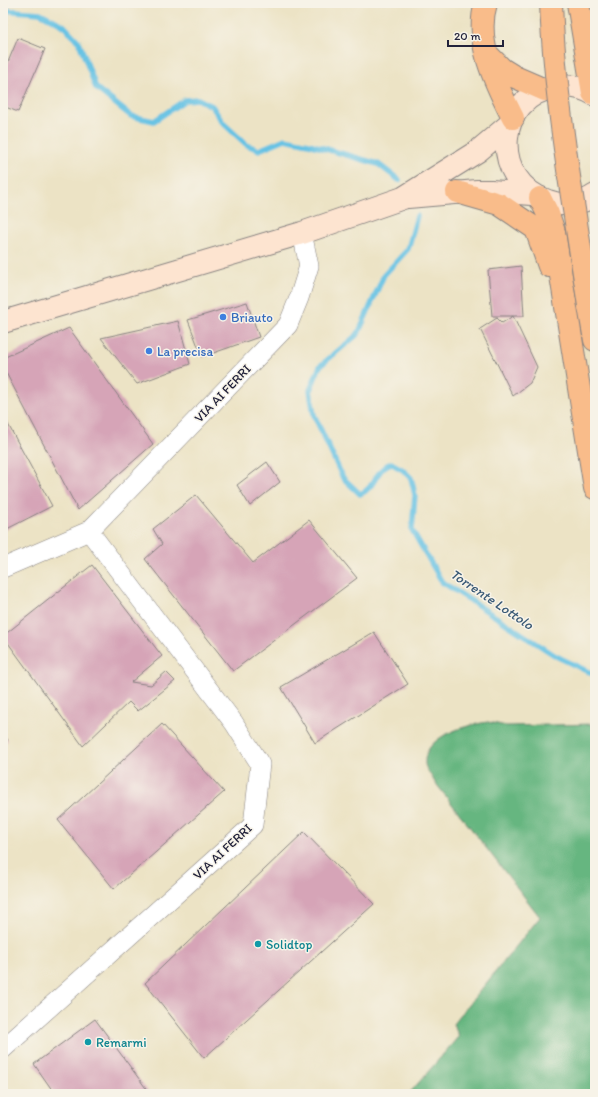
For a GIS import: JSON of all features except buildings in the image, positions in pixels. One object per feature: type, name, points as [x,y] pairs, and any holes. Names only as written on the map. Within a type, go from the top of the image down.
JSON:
[{"type":"main road","points":[[486,3],[484,10],[483,36],[486,53],[511,122]]},
{"type":"main road","points":[[551,3],[552,32],[564,140],[595,340]]},
{"type":"main road","points":[[578,3],[590,51],[594,94],[579,88],[561,86],[545,90],[528,99],[520,107],[511,122],[507,137],[506,149],[510,167],[517,180],[536,196],[548,214],[554,232],[595,488]]},
{"type":"main road","points":[[486,53],[502,69],[515,77],[545,90]]},
{"type":"main road","points":[[403,198],[478,150],[511,122]]},
{"type":"main road","points":[[3,322],[302,233],[403,198],[457,192],[491,191],[536,196],[550,202],[568,204],[591,198],[595,195]]},
{"type":"main road","points":[[457,192],[499,204],[536,229],[567,320]]},
{"type":"main road","points":[[3,313],[30,314]]},
{"type":"street","name":"VIA AI FERRI","points":[[3,568],[89,531],[288,325],[299,298],[309,266],[302,233]]},
{"type":"street","name":"VIA AI FERRI","points":[[3,1049],[253,825],[260,764],[234,723],[89,531]]},
{"type":"green space","points":[[488,722],[506,726],[595,724],[595,1094],[408,1094],[459,1036],[453,1024],[540,917],[434,781],[425,764],[426,754],[438,739],[458,729]]},
{"type":"waterway","name":"Torrente Lottolo","points":[[3,10],[40,13],[63,25],[79,42],[96,88],[131,116],[154,121],[185,100],[198,99],[212,106],[223,123],[247,145],[259,150],[285,139],[309,144],[378,164],[399,180]]},
{"type":"waterway","name":"Torrente Lottolo","points":[[417,216],[408,249],[384,275],[358,334],[320,366],[310,390],[314,415],[343,478],[360,494],[365,491],[382,470],[391,463],[403,470],[411,478],[415,495],[412,530],[442,582],[556,656],[595,675]]},
{"type":"place","name":"Briauto","points":[[223,317]]},
{"type":"place","name":"La precisa","points":[[149,351]]},
{"type":"place","name":"Solidtop","points":[[258,944]]},
{"type":"place","name":"Remarmi","points":[[88,1042]]}]
